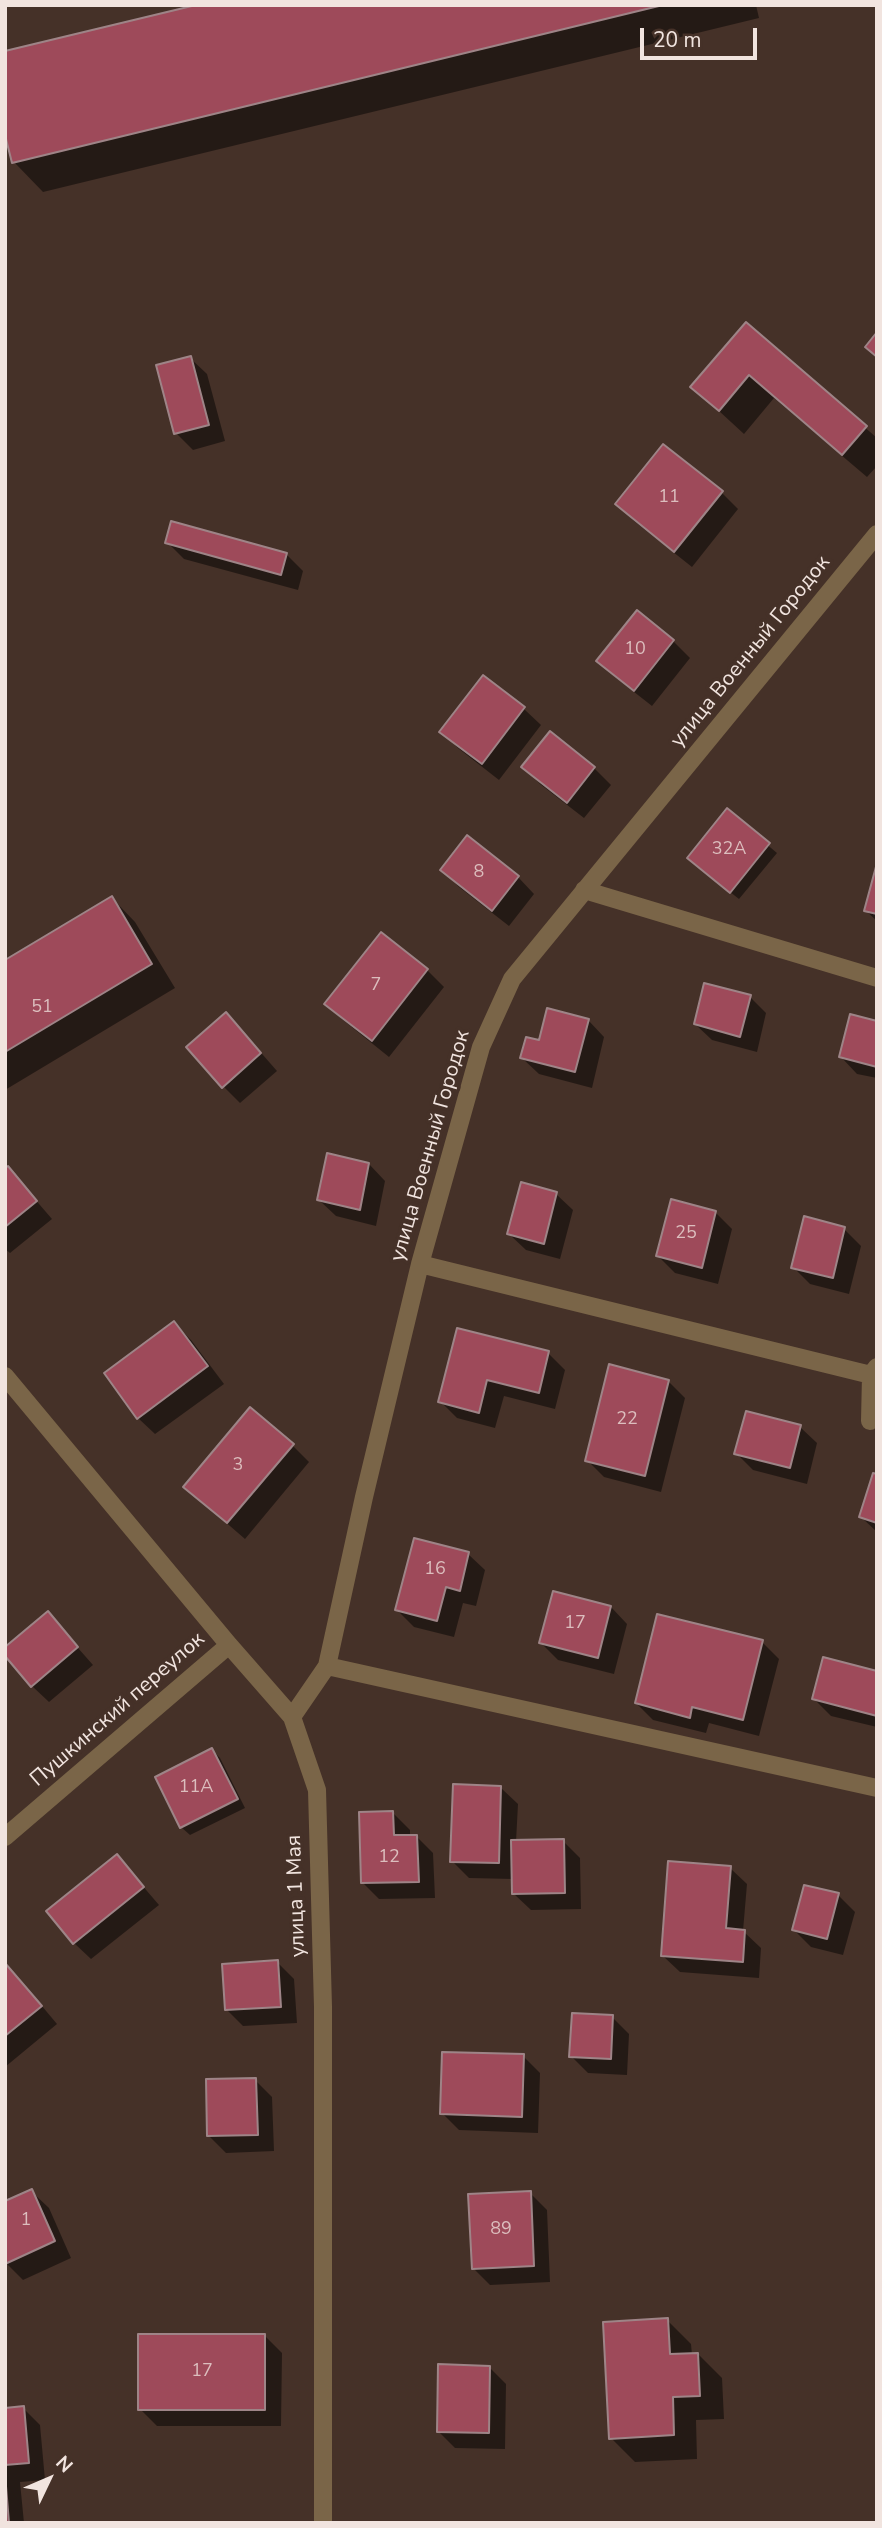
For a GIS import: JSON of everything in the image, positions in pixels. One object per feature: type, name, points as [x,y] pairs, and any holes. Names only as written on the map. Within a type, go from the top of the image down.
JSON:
[{"type":"street","name":"улица Военный Городок","points":[[292,1717],[327,1666],[420,1264],[481,1047],[512,979],[877,534]]},
{"type":"street","points":[[584,890],[877,978]]},
{"type":"street","points":[[420,1264],[874,1371],[870,1421]]},
{"type":"street","name":"улица 1 Мая","points":[[5,1376],[292,1717],[317,1790],[323,2007],[323,2523]]},
{"type":"street","name":"Пушкинский переулок","points":[[5,1837],[229,1645]]},
{"type":"street","points":[[327,1666],[877,1788]]},
{"type":"building","points":[[196,5],[663,5],[12,163],[5,135],[5,51]]},
{"type":"building","points":[[746,322],[867,426],[842,455],[749,375],[719,411],[690,387]]},
{"type":"building","points":[[877,332],[877,357],[865,347]]},
{"type":"building","points":[[191,356],[209,425],[174,434],[156,365]]},
{"type":"building","points":[[663,444],[723,491],[674,552],[615,504]]},
{"type":"building","points":[[171,521],[287,553],[281,575],[165,543]]},
{"type":"building","points":[[637,610],[674,640],[634,691],[596,661]]},
{"type":"building","points":[[483,675],[525,707],[482,764],[439,732]]},
{"type":"building","points":[[550,731],[595,767],[567,803],[521,767]]},
{"type":"building","points":[[727,808],[770,843],[730,893],[687,858]]},
{"type":"building","points":[[467,835],[519,876],[492,911],[440,870]]},
{"type":"building","points":[[877,863],[877,914],[864,911]]},
{"type":"building","points":[[112,896],[152,964],[5,1052],[5,960]]},
{"type":"building","points":[[381,932],[428,969],[372,1041],[324,1004]]},
{"type":"building","points":[[704,983],[751,995],[740,1037],[694,1024]]},
{"type":"building","points":[[547,1008],[589,1019],[575,1072],[520,1058],[526,1037],[539,1040]]},
{"type":"building","points":[[226,1012],[261,1053],[222,1088],[186,1047]]},
{"type":"building","points":[[850,1014],[877,1021],[877,1067],[839,1057]]},
{"type":"building","points":[[327,1153],[369,1163],[360,1210],[317,1200]]},
{"type":"building","points":[[8,1166],[37,1201],[5,1227],[5,1168]]},
{"type":"building","points":[[521,1182],[557,1192],[544,1244],[507,1234]]},
{"type":"building","points":[[671,1199],[716,1211],[702,1268],[656,1256]]},
{"type":"building","points":[[804,1216],[845,1227],[833,1278],[791,1268]]},
{"type":"building","points":[[174,1321],[208,1366],[137,1419],[104,1373]]},
{"type":"building","points":[[457,1328],[549,1351],[539,1393],[487,1380],[479,1413],[438,1402]]},
{"type":"building","points":[[609,1364],[669,1380],[645,1476],[585,1461]]},
{"type":"building","points":[[250,1407],[294,1444],[227,1523],[183,1487]]},
{"type":"building","points":[[746,1411],[801,1425],[790,1468],[734,1454]]},
{"type":"building","points":[[873,1473],[877,1474],[877,1523],[859,1517]]},
{"type":"building","points":[[414,1538],[469,1552],[460,1591],[446,1587],[437,1621],[395,1610]]},
{"type":"building","points":[[553,1591],[611,1606],[598,1658],[539,1643]]},
{"type":"building","points":[[48,1611],[78,1647],[31,1687],[5,1656],[5,1647]]},
{"type":"building","points":[[657,1614],[763,1640],[743,1720],[692,1707],[690,1718],[635,1703]]},
{"type":"building","points":[[823,1657],[877,1671],[877,1716],[812,1699]]},
{"type":"building","points":[[212,1748],[238,1799],[180,1828],[155,1777]]},
{"type":"building","points":[[453,1784],[501,1786],[499,1863],[450,1862]]},
{"type":"building","points":[[393,1811],[394,1835],[417,1835],[419,1882],[361,1883],[359,1812]]},
{"type":"building","points":[[564,1839],[565,1893],[512,1894],[511,1840]]},
{"type":"building","points":[[117,1854],[144,1887],[73,1944],[46,1911]]},
{"type":"building","points":[[668,1861],[731,1866],[726,1928],[745,1930],[743,1962],[661,1956]]},
{"type":"building","points":[[804,1885],[839,1893],[827,1939],[792,1930]]},
{"type":"building","points":[[278,1960],[281,2007],[225,2010],[222,1964]]},
{"type":"building","points":[[5,1963],[42,2006],[5,2036]]},
{"type":"building","points":[[572,2013],[613,2015],[611,2059],[569,2057]]},
{"type":"building","points":[[442,2052],[524,2054],[522,2117],[440,2114]]},
{"type":"building","points":[[256,2078],[258,2135],[207,2136],[206,2079]]},
{"type":"building","points":[[32,2189],[55,2241],[5,2264],[5,2201]]},
{"type":"building","points":[[531,2191],[534,2266],[472,2269],[468,2194]]},
{"type":"building","points":[[668,2318],[670,2354],[698,2353],[700,2396],[673,2397],[674,2435],[609,2439],[603,2322]]},
{"type":"building","points":[[138,2334],[265,2334],[265,2410],[138,2410]]},
{"type":"building","points":[[438,2364],[490,2366],[489,2433],[437,2432]]},
{"type":"building","points":[[24,2406],[29,2463],[5,2465],[5,2408]]},
{"type":"building","points":[[5,2474],[9,2523],[5,2523]]}]
